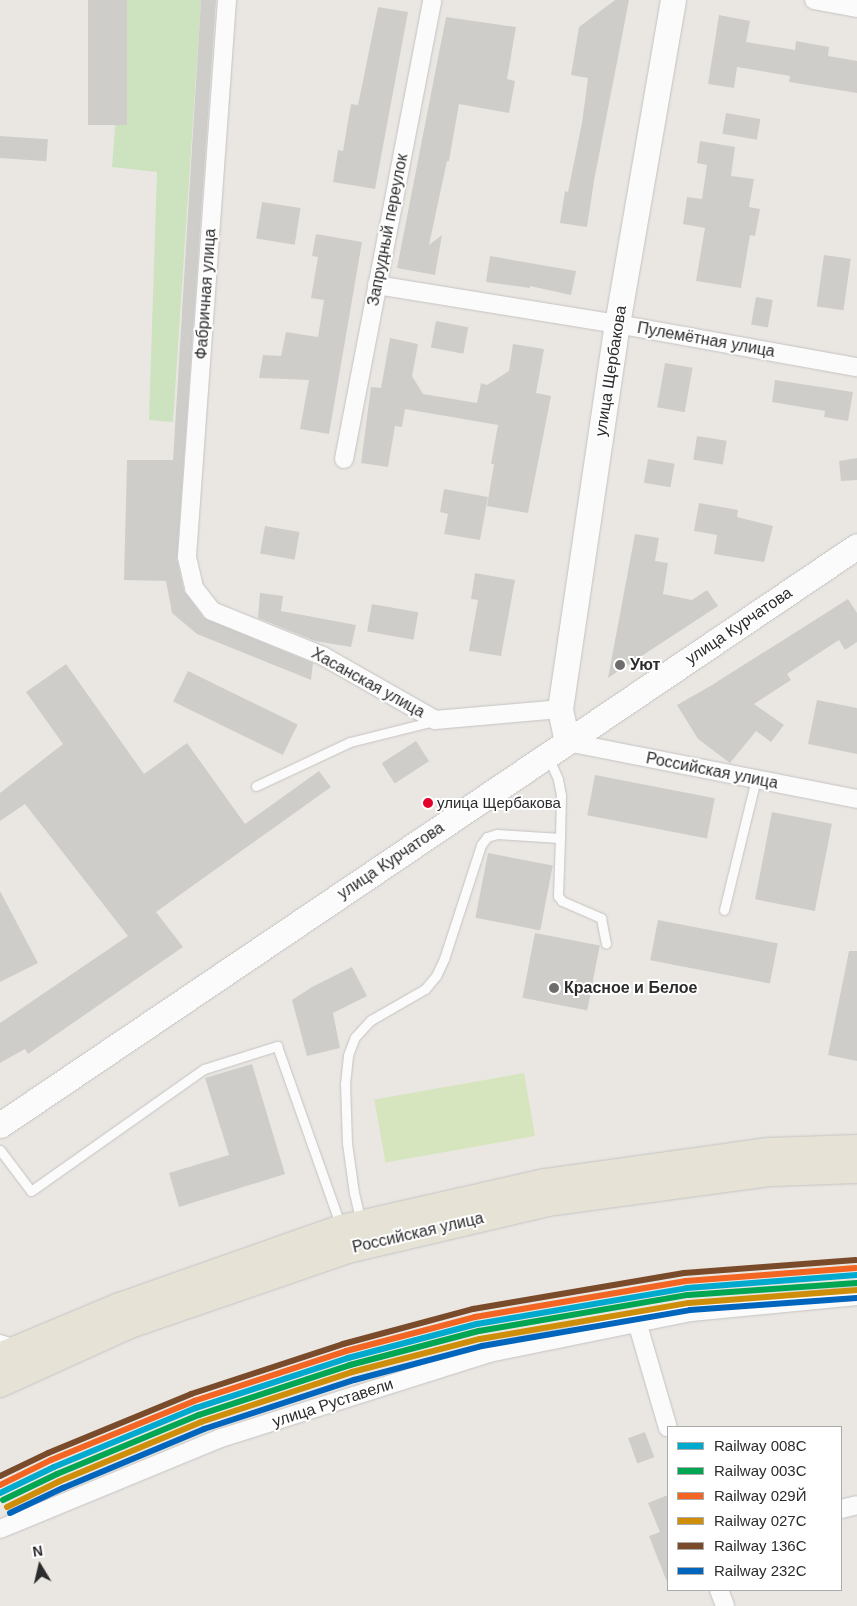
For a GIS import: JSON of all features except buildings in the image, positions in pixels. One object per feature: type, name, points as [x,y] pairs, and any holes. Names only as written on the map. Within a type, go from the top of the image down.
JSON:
[{"type":"main road","name":"Российская улица","points":[[8,1348],[120,1307],[352,1227],[545,1183],[769,1152],[857,1150]]},
{"type":"main road","name":"Российская улица","points":[[0,1383],[127,1325],[348,1249],[548,1202],[771,1172],[857,1169]]},
{"type":"street","name":"Фабричная улица","points":[[194,588],[187,558],[227,0]]},
{"type":"street","name":"Запрудный переулок","points":[[344,459],[432,0]]},
{"type":"street","name":"улица Щербакова","points":[[567,742],[560,709],[617,324],[673,0]]},
{"type":"street","points":[[814,0],[857,8]]},
{"type":"street","name":"Пулемётная улица","points":[[377,285],[617,324],[857,367]]},
{"type":"street","name":"улица Курчатова","points":[[0,1126],[857,546]]},
{"type":"street","name":"Хасанская улица","points":[[194,588],[212,611],[323,656],[435,720],[560,709]]},
{"type":"street","name":"Российская улица","points":[[567,742],[857,799]]},
{"type":"street","name":"улица Руставели","points":[[0,1530],[221,1438],[489,1353],[691,1312],[857,1296]]},
{"type":"street","points":[[637,1322],[667,1426]]},
{"type":"street","points":[[842,1509],[857,1505]]},
{"type":"street","points":[[719,1591],[725,1606]]},
{"type":"lane","points":[[256,786],[350,742],[435,720]]},
{"type":"lane","points":[[547,756],[558,779],[561,795],[558,896],[562,901],[601,918],[606,944]]},
{"type":"lane","points":[[724,910],[756,779]]},
{"type":"lane","points":[[352,1227],[354,1193],[347,1143],[345,1084],[348,1055],[355,1037],[371,1020],[425,989],[436,976],[444,959],[481,845],[487,837],[497,834],[560,838]]},
{"type":"lane","points":[[0,1150],[31,1191],[204,1069],[277,1046],[352,1227]]},
{"type":"green space","points":[[125,0],[201,0],[173,422],[149,420],[157,172],[112,167]]},
{"type":"green space","points":[[524,1073],[535,1136],[385,1162],[374,1099]]},
{"type":"rail line","name":"136С","points":[[0,1476],[48,1453],[191,1394],[343,1344],[473,1309],[684,1273],[856,1260]]},
{"type":"rail line","name":"029Й","points":[[0,1485],[51,1460],[194,1401],[346,1351],[475,1317],[686,1281],[856,1268]]},
{"type":"rail line","name":"008С","points":[[0,1493],[54,1467],[196,1408],[348,1358],[477,1324],[687,1288],[857,1275]]},
{"type":"rail line","name":"003С","points":[[3,1500],[57,1474],[199,1415],[350,1365],[479,1331],[688,1295],[857,1283]]},
{"type":"rail line","name":"027С","points":[[7,1507],[60,1481],[201,1422],[352,1372],[480,1339],[689,1303],[857,1290]]},
{"type":"rail line","name":"232C","points":[[10,1513],[63,1488],[204,1429],[354,1380],[482,1346],[690,1310],[857,1298]]},
{"type":"place","name":"Уют","points":[[620,665]]},
{"type":"place","name":"улица Щербакова","points":[[428,803]]},
{"type":"place","name":"Красное и Белое","points":[[554,988]]}]
